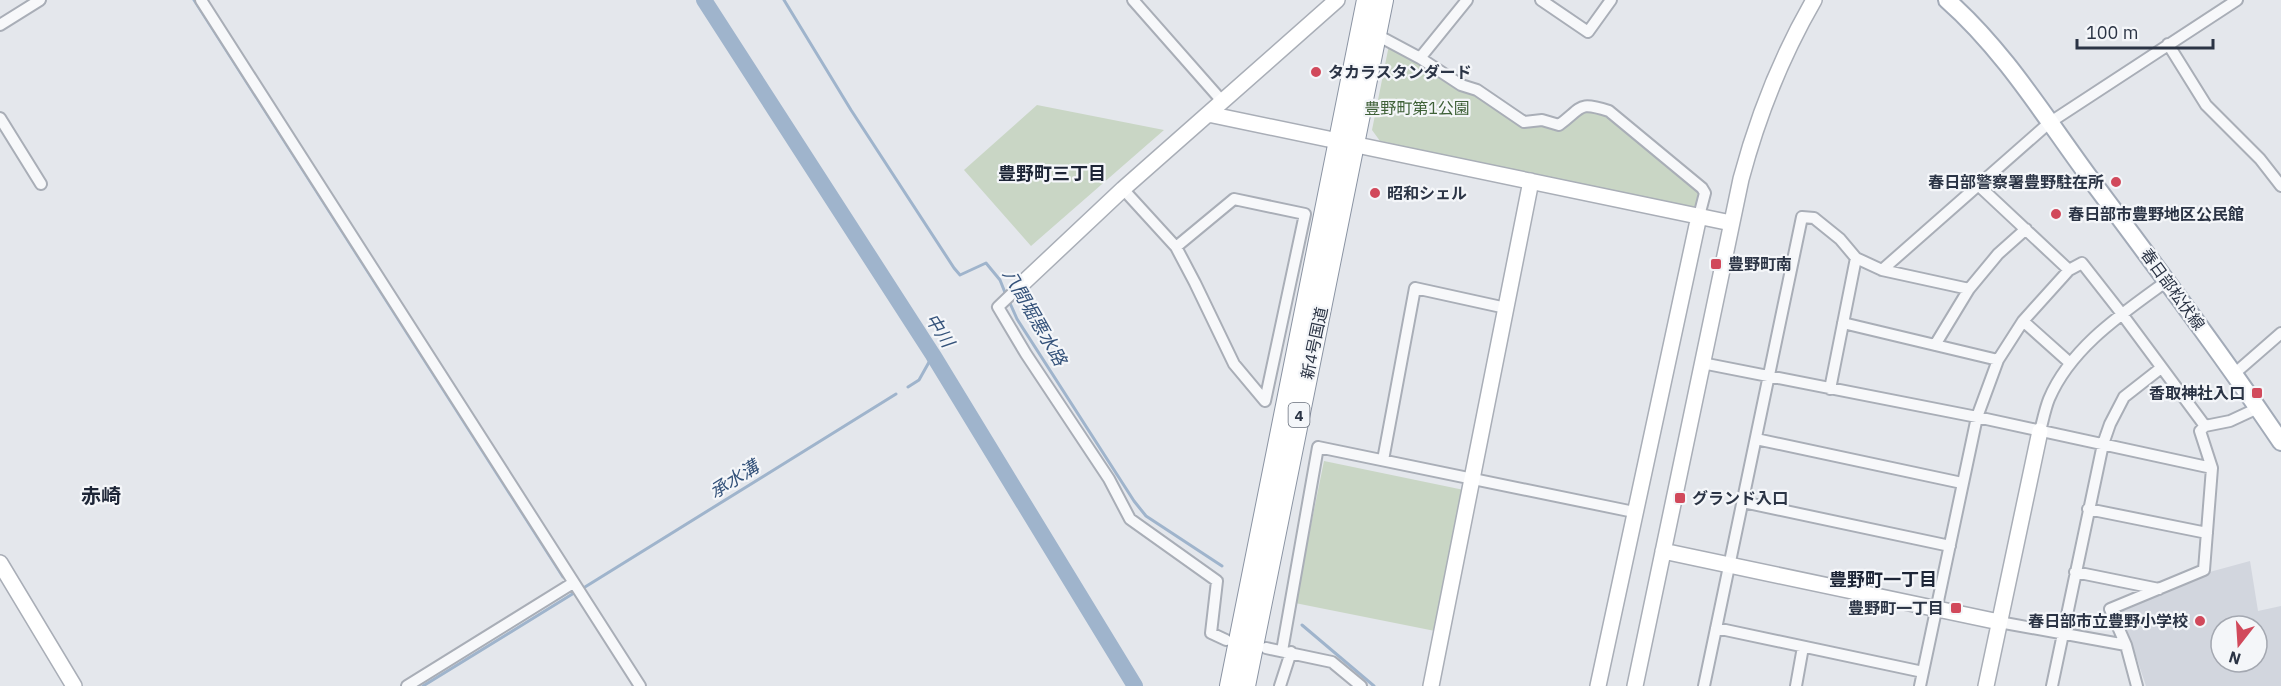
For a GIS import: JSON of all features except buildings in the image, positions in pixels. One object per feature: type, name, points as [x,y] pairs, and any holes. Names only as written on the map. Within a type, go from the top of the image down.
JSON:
[{"type":"highway","name":"新4号国道","points":[[1245,686],[1346,143],[1367,0]]},
{"type":"highway","name":"新4号国道","points":[[1230,686],[1346,143],[1377,35],[1383,0]]},
{"type":"main road","name":"春日部松伏線","points":[[1947,0],[1971,23],[2000,57],[2167,281],[2281,442]]},
{"type":"street","points":[[0,25],[40,0]]},
{"type":"street","points":[[201,0],[640,686]]},
{"type":"street","points":[[1226,640],[1211,633],[1217,581],[1131,519],[1104,472],[998,307],[1123,189],[1337,0]]},
{"type":"street","points":[[1420,58],[1467,0]]},
{"type":"street","points":[[1541,0],[1588,32],[1611,0]]},
{"type":"street","points":[[1635,686],[1731,224],[1748,153],[1762,109],[1784,56],[1814,0]]},
{"type":"street","points":[[1882,270],[2049,123],[2238,0]]},
{"type":"street","points":[[1138,2],[1222,101]]},
{"type":"street","points":[[1377,35],[1420,58],[1461,85],[1477,90],[1524,122],[1542,120],[1559,125],[1581,106],[1591,105],[1609,111],[1702,188],[1705,193],[1598,686]]},
{"type":"street","points":[[2168,44],[2206,105],[2260,159],[2281,186]]},
{"type":"street","points":[[1208,114],[1731,224]]},
{"type":"street","points":[[0,118],[41,184]]},
{"type":"street","points":[[1431,686],[1531,181]]},
{"type":"street","points":[[1977,184],[2069,270]]},
{"type":"street","points":[[1123,189],[1176,248],[1196,283],[1234,363],[1265,401],[1305,214],[1234,199],[1176,248]]},
{"type":"street","points":[[1704,686],[1802,216],[1814,218],[1840,239],[1856,258],[1882,270],[1969,289]]},
{"type":"street","points":[[1935,345],[1969,289],[1998,254],[2026,229]]},
{"type":"street","points":[[1830,388],[1856,258]]},
{"type":"street","points":[[1920,686],[1977,417],[1998,360],[2023,321],[2069,270],[2082,263],[2205,426]]},
{"type":"street","points":[[1986,686],[2040,431],[2049,399],[2070,363],[2122,314],[2167,281]]},
{"type":"street","points":[[1383,460],[1415,288],[1506,308]]},
{"type":"street","points":[[2023,321],[2070,363]]},
{"type":"street","points":[[1843,323],[1998,360]]},
{"type":"street","points":[[2234,374],[2281,333]]},
{"type":"street","points":[[1702,363],[1977,417],[2211,468]]},
{"type":"street","points":[[2052,686],[2103,444],[2124,397],[2161,368]]},
{"type":"street","points":[[2137,686],[2126,645],[2110,609],[2204,570],[2211,468],[2200,431],[2205,426],[2230,422],[2258,408]]},
{"type":"street","points":[[1756,439],[1962,483]]},
{"type":"street","points":[[1280,686],[1318,447],[1634,512]]},
{"type":"street","points":[[1743,502],[1950,546]]},
{"type":"street","points":[[2088,509],[2207,533]]},
{"type":"street","points":[[1663,551],[2062,635],[2126,645]]},
{"type":"street","points":[[0,563],[74,686]]},
{"type":"street","points":[[2075,572],[2160,589]]},
{"type":"street","points":[[407,686],[573,583]]},
{"type":"street","points":[[1716,628],[1923,672]]},
{"type":"street","points":[[1796,686],[1803,647]]},
{"type":"street","points":[[1266,648],[1332,662],[1361,686]]},
{"type":"shaded area","name":"春日部市立豊野小学校","points":[[2250,561],[2258,611],[2281,606],[2281,686],[2146,686],[2135,653],[2117,615],[2118,610],[2206,573]]},
{"type":"green space","name":"豊野町第1公園","points":[[1389,45],[1493,103],[1559,130],[1567,126],[1584,109],[1611,119],[1699,192],[1701,197],[1698,210],[1467,163],[1380,141],[1372,130]]},
{"type":"green space","points":[[1037,105],[1164,130],[1031,246],[964,170]]},
{"type":"green space","points":[[1324,461],[1464,490],[1435,631],[1295,603]]},
{"type":"waterway","points":[[194,0],[563,577]]},
{"type":"waterway","name":"中川","points":[[704,0],[933,355],[1135,686]]},
{"type":"waterway","name":"八間堀悪水路","points":[[784,0],[851,110],[954,268],[960,275],[986,263],[1000,280],[1006,295]]},
{"type":"waterway","name":"八間堀悪水路","points":[[1009,301],[1017,319],[1134,501],[1146,516],[1222,566]]},
{"type":"waterway","name":"承水溝","points":[[908,387],[919,380],[933,355]]},
{"type":"waterway","name":"承水溝","points":[[585,587],[896,394]]},
{"type":"waterway","name":"承水溝","points":[[423,686],[574,593]]},
{"type":"waterway","name":"八間堀悪水路","points":[[1302,625],[1374,686]]},
{"type":"place","name":"タカラスタンダード","points":[[1316,72]]},
{"type":"place","name":"春日部警察署豊野駐在所","points":[[2116,182]]},
{"type":"place","name":"昭和シェル","points":[[1375,193]]},
{"type":"place","name":"春日部市豊野地区公民館","points":[[2056,214]]},
{"type":"place","name":"豊野町南","points":[[1716,264]]},
{"type":"place","name":"香取神社入口","points":[[2257,393]]},
{"type":"place","name":"グランド入口","points":[[1680,498]]},
{"type":"place","name":"豊野町一丁目","points":[[1956,608]]},
{"type":"place","name":"春日部市立豊野小学校","points":[[2200,621]]},
{"type":"district","name":"豊野町三丁目","points":[[1052,173]]},
{"type":"district","name":"赤崎","points":[[101,495]]},
{"type":"district","name":"豊野町一丁目","points":[[1883,579]]}]
